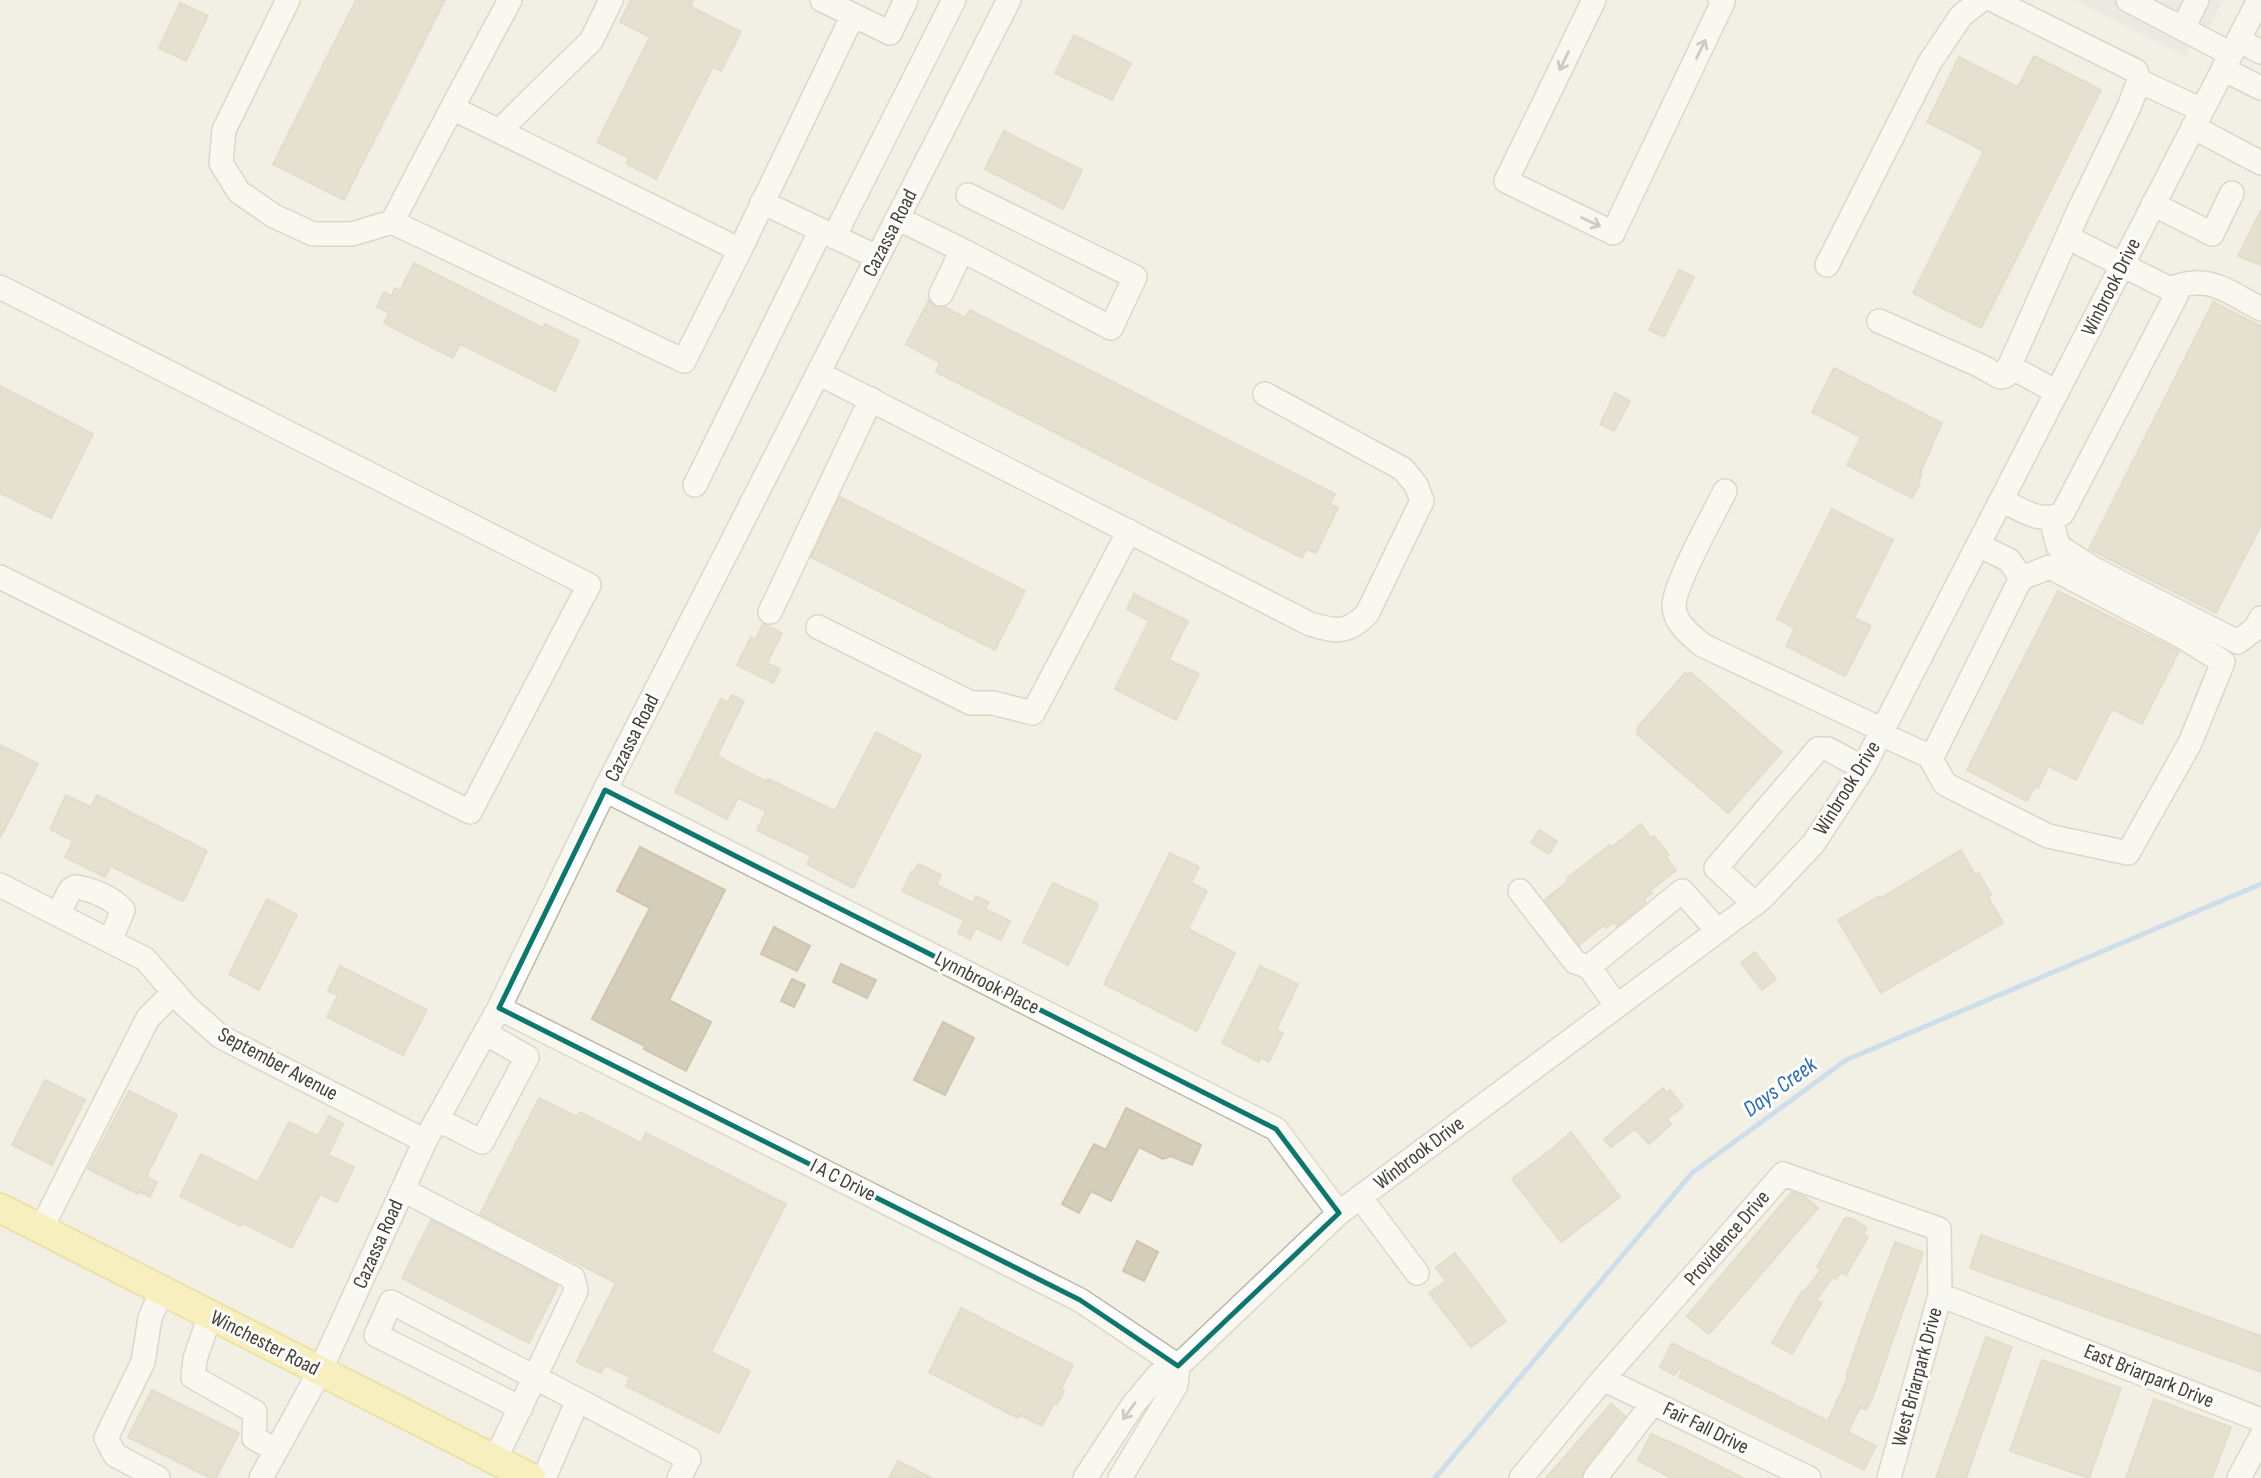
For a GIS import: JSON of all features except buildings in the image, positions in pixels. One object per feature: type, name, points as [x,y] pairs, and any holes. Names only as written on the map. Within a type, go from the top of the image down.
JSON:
[{"type":"main road","name":"Winchester Road","points":[[0,1208],[531,1478]]},
{"type":"street","points":[[288,0],[224,130],[221,163],[239,192],[274,216],[313,234],[352,234],[392,222],[684,361],[853,15]]},
{"type":"street","points":[[392,222],[510,0]]},
{"type":"street","points":[[499,131],[591,41],[611,0]]},
{"type":"street","points":[[822,0],[890,33],[906,0]]},
{"type":"street","points":[[695,485],[827,233],[954,0]]},
{"type":"street","name":"Cazassa Road","points":[[261,1478],[320,1371],[425,1141],[499,1008],[605,790],[1009,0]]},
{"type":"street","points":[[1594,0],[1506,181],[1613,233],[1722,1]]},
{"type":"street","points":[[1827,265],[1930,62],[1961,16],[1981,0]]},
{"type":"street","points":[[1879,321],[2000,377],[2005,376],[2139,81],[2136,71],[1993,0]]},
{"type":"street","points":[[2128,0],[2231,54],[2261,88]]},
{"type":"street","points":[[2183,28],[2197,0]]},
{"type":"street","name":"Winbrook Drive","points":[[1085,1478],[1133,1405],[1158,1375],[1178,1366],[1339,1213],[1755,904],[1813,844],[1863,768],[2259,0]]},
{"type":"street","points":[[2231,54],[2261,52]]},
{"type":"street","points":[[2139,81],[2198,118],[2261,163]]},
{"type":"street","points":[[452,108],[740,250]]},
{"type":"street","points":[[2153,204],[2212,234],[2232,193]]},
{"type":"street","points":[[897,218],[1111,328],[1135,277],[968,195]]},
{"type":"street","points":[[762,202],[877,257]]},
{"type":"street","points":[[2001,500],[2036,517],[2050,519],[2062,514],[2176,296],[2170,289],[2067,237]]},
{"type":"street","points":[[941,294],[962,250]]},
{"type":"street","points":[[2170,289],[2196,281],[2215,285],[2261,309]]},
{"type":"street","points":[[0,288],[589,584],[470,812],[0,577]]},
{"type":"street","points":[[2009,366],[2057,391]]},
{"type":"street","points":[[818,373],[1310,624],[1337,631],[1356,625],[1367,614],[1422,501],[1416,485],[1403,469],[1265,394]]},
{"type":"street","points":[[770,612],[871,399]]},
{"type":"street","points":[[1725,491],[1679,586],[1674,607],[1680,625],[1702,645],[1929,756],[1945,784],[2048,836],[2128,853],[2190,743],[2223,662],[2181,636],[2050,567],[2021,578],[1934,753],[1929,756]]},
{"type":"street","points":[[2050,519],[2058,547],[2092,568],[2238,642],[2256,628],[2261,618]]},
{"type":"street","points":[[818,627],[971,704],[993,703],[1033,713],[1129,531]]},
{"type":"street","points":[[1978,545],[2009,561],[2021,578]]},
{"type":"street","points":[[1755,904],[1716,868],[1818,749],[1828,749],[1863,768]]},
{"type":"street","name":"Lynnbrook Place","points":[[605,790],[1276,1129],[1339,1213]]},
{"type":"street","name":"September Avenue","points":[[0,885],[145,959],[186,1006],[221,1037],[425,1141]]},
{"type":"street","points":[[58,915],[70,890],[83,887],[123,910],[110,941]]},
{"type":"street","points":[[1520,891],[1574,962],[1589,967],[1617,1006]]},
{"type":"street","points":[[1589,967],[1682,891],[1718,931]]},
{"type":"street","points":[[41,1229],[148,1018],[173,992]]},
{"type":"street","name":"I A C Drive","points":[[499,1008],[1080,1300],[1178,1366]]},
{"type":"street","points":[[437,1119],[482,1142],[527,1057],[485,1033]]},
{"type":"street","name":"Providence Drive","points":[[1521,1478],[1603,1379],[1783,1174],[1939,1228],[1940,1294]]},
{"type":"street","points":[[403,1190],[573,1278],[576,1291],[495,1460]]},
{"type":"street","points":[[1360,1197],[1418,1273]]},
{"type":"street","points":[[158,1478],[115,1455],[106,1437],[143,1362],[150,1318],[162,1290]]},
{"type":"street","name":"West Briarpark Drive","points":[[1889,1478],[1940,1294],[2037,1331]]},
{"type":"street","points":[[521,1408],[376,1335],[391,1302],[689,1459],[679,1478]]},
{"type":"street","points":[[210,1315],[195,1359],[193,1377],[255,1412],[254,1438],[276,1450]]},
{"type":"street","name":"East Briarpark Drive","points":[[2037,1331],[2261,1420]]},
{"type":"street","name":"Winbrook Drive","points":[[1120,1478],[1176,1385],[1178,1366]]},
{"type":"street","name":"Fair Fall Drive","points":[[1603,1379],[1809,1478]]},
{"type":"street","points":[[544,1478],[578,1400]]},
{"type":"street","points":[[1595,1478],[1653,1403]]},
{"type":"street","points":[[2239,1478],[2261,1437]]},
{"type":"highlighted area","points":[[605,790],[1276,1129],[1339,1213],[1178,1366],[1080,1300],[499,1008]]},
{"type":"shaded area","points":[[2074,0],[2223,0],[2200,46],[2192,42],[2185,56]]},
{"type":"waterway","name":"Days Creek","points":[[1435,1478],[1692,1173],[1846,1060],[2261,884]]}]
